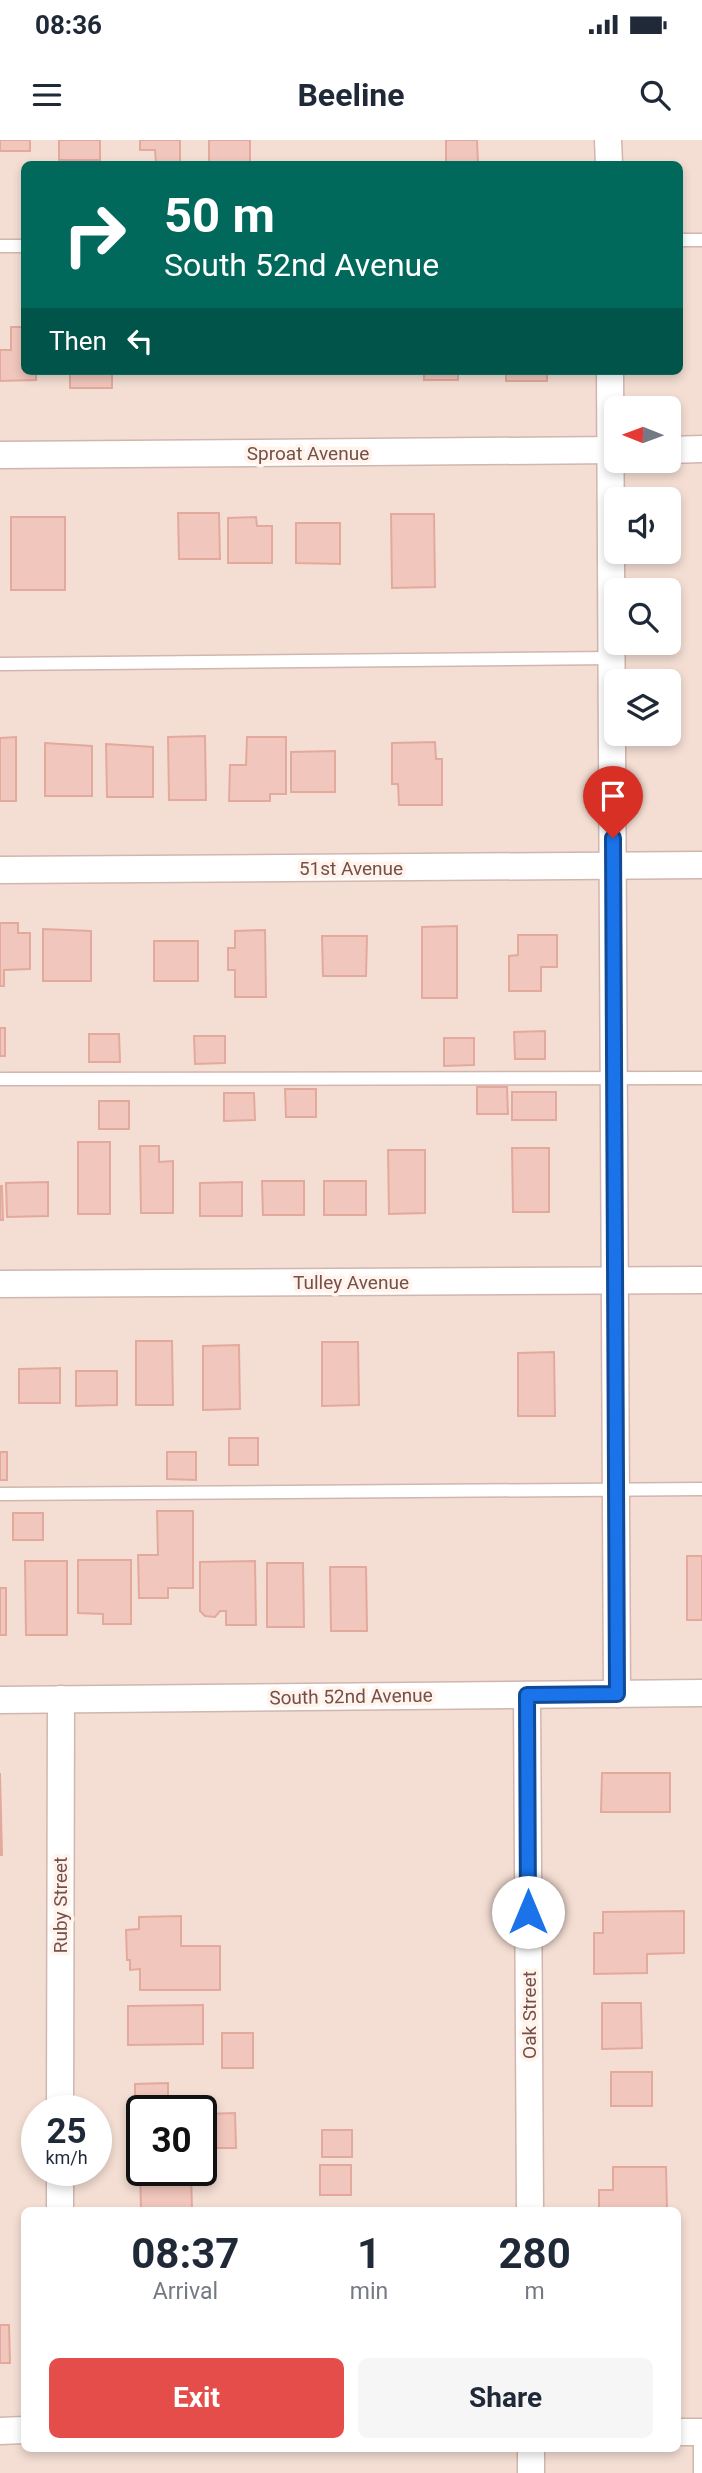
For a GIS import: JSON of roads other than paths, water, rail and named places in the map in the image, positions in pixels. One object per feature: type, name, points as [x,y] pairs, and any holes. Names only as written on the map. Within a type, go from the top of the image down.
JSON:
[{"type":"street","points":[[608,140],[608,161]]},
{"type":"street","points":[[610,375],[611,396]]},
{"type":"street","points":[[681,450],[702,449]]},
{"type":"street","name":"Sproat Avenue","points":[[0,455],[604,450]]},
{"type":"street","points":[[613,473],[611,658],[617,1694]]},
{"type":"street","name":"51st Avenue","points":[[0,870],[702,865]]},
{"type":"street","name":"Tulley Avenue","points":[[0,1284],[702,1280]]},
{"type":"street","name":"South 52nd Avenue","points":[[0,1700],[702,1693]]},
{"type":"street","name":"Oak Street","points":[[527,1695],[530,2207]]},
{"type":"street","name":"Ruby Street","points":[[60,2095],[61,1699]]},
{"type":"street","points":[[60,2186],[60,2207]]},
{"type":"street","points":[[0,2431],[21,2430]]},
{"type":"street","points":[[531,2452],[531,2473]]},
{"type":"lane","points":[[683,240],[702,240]]},
{"type":"lane","points":[[0,246],[21,246]]},
{"type":"lane","points":[[0,664],[611,658]]},
{"type":"lane","points":[[0,1079],[702,1078]]},
{"type":"lane","points":[[0,1494],[702,1489]]},
{"type":"lane","points":[[695,2432],[700,2473]]}]
